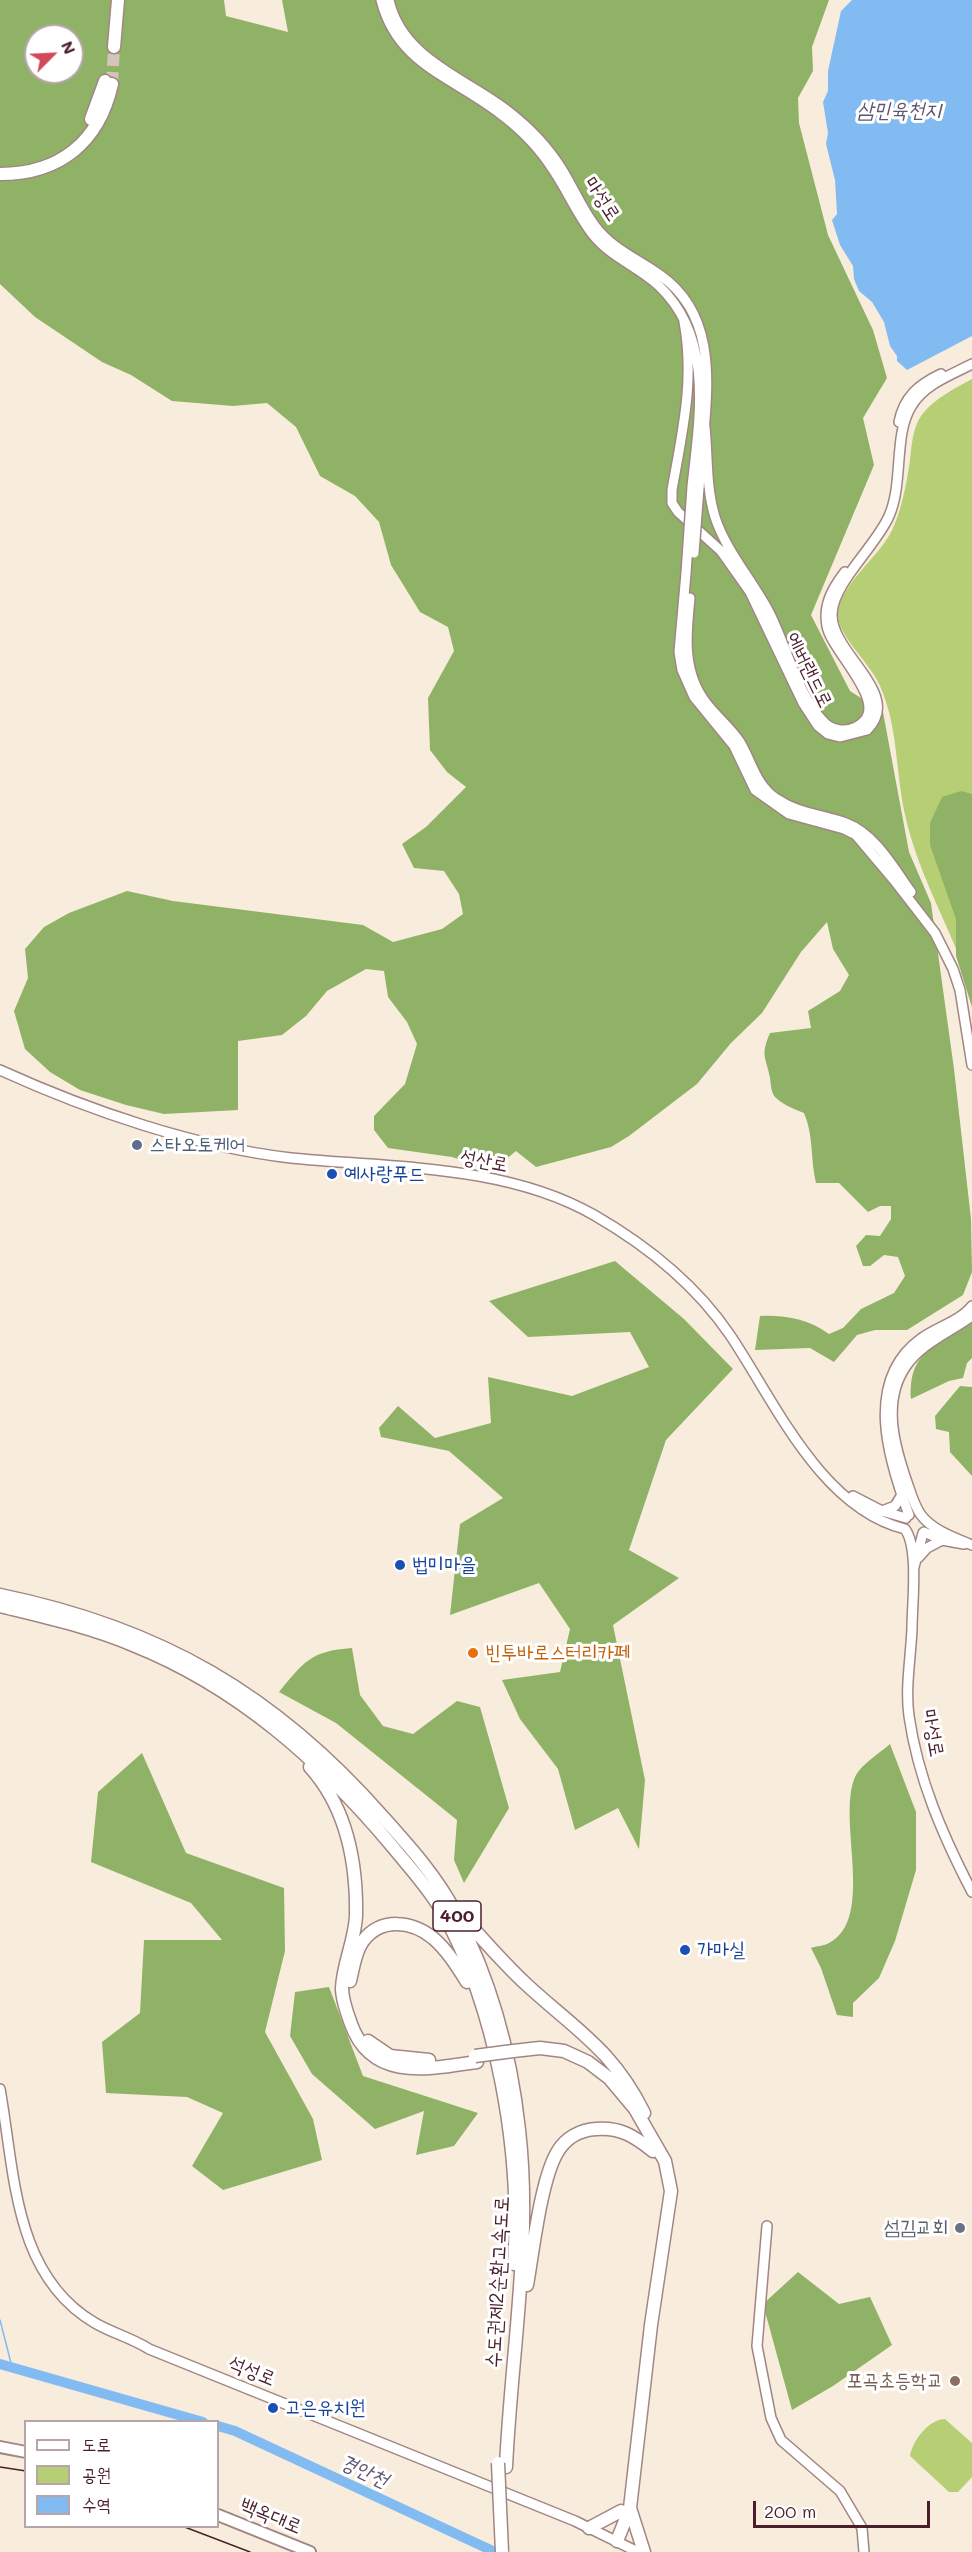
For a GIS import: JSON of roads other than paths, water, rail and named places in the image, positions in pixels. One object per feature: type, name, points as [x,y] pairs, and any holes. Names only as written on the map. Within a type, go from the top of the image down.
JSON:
[{"type":"highway","points":[[112,0],[112,46],[118,0]]},
{"type":"highway","points":[[0,166],[38,163],[70,145],[92,118],[108,82],[108,102],[84,142],[46,168],[22,174],[0,174]]},
{"type":"highway","name":"수도권제2순환고속도로","points":[[0,1595],[8,1604],[80,1626],[155,1655],[213,1685],[293,1741],[352,1798],[433,1895],[456,1940],[477,1996],[505,2099],[512,2147],[515,2250],[502,2465],[502,2552]]},
{"type":"highway","name":"수도권제2순환고속도로","points":[[8,1604],[86,1616],[145,1638],[205,1668],[266,1707],[314,1745],[371,1803],[427,1870],[452,1907],[498,2013],[519,2129],[524,2236],[502,2465],[509,2552]]},
{"type":"highway","points":[[293,1741],[298,1753],[334,1798],[351,1851],[356,1919],[346,1958],[342,1990],[355,2035],[369,2052],[383,2063],[408,2069],[514,2054],[540,2048],[564,2051],[588,2062],[609,2078],[635,2109],[665,2161]]},
{"type":"highway","points":[[452,1907],[524,1982],[598,2046],[621,2071],[653,2130],[665,2161],[671,2192],[626,2509],[617,2541]]},
{"type":"highway","points":[[476,2059],[420,2061],[390,2056],[372,2046],[359,2030],[348,1993],[362,1942],[374,1931],[392,1922],[414,1927],[431,1937],[447,1953],[477,1996]]},
{"type":"highway","points":[[514,2054],[569,2060],[594,2073],[621,2103],[661,2163],[663,2191],[626,2509],[644,2552]]},
{"type":"highway","points":[[512,2367],[516,2357],[526,2288],[548,2175],[558,2151],[570,2137],[588,2129],[612,2128],[633,2135],[653,2151]]},
{"type":"highway","points":[[589,2528],[626,2509]]},
{"type":"main road","points":[[0,2447],[24,2452]]},
{"type":"main road","name":"백옥대로","points":[[219,2515],[310,2552]]},
{"type":"street","name":"마성로","points":[[381,0],[390,26],[406,49],[424,65],[496,110],[521,131],[548,162],[595,237],[612,253],[658,286],[673,302],[693,338],[699,362],[695,488]]},
{"type":"street","name":"마성로","points":[[389,0],[398,25],[418,50],[437,65],[503,107],[528,128],[556,160],[600,232],[620,250],[660,275],[682,296],[697,321],[706,349],[705,427],[695,488]]},
{"type":"street","name":"에버랜드로","points":[[684,322],[689,359],[689,394],[672,490],[672,503],[678,512],[716,546],[730,562],[764,616],[807,712],[823,731],[840,737],[852,736],[867,730],[875,718],[877,705],[872,687],[836,636],[832,619],[835,600],[877,538],[891,511],[899,480],[904,429],[910,407],[926,390],[972,364]]},
{"type":"street","name":"에버랜드로","points":[[705,427],[711,497],[723,535],[769,613],[805,693],[817,713],[831,728],[841,730],[854,728],[865,719],[869,700],[865,688],[831,640],[826,618],[828,601],[834,586],[875,532],[886,510],[892,490],[897,430],[905,402],[921,385],[972,357]]},
{"type":"street","points":[[695,488],[686,651],[697,688],[739,742],[761,784],[774,798],[793,810],[856,827],[879,849],[940,930],[952,951],[959,966],[972,1019]]},
{"type":"street","points":[[689,573],[680,652],[682,670],[694,697],[734,746],[755,790],[789,814],[844,829],[856,835],[935,933],[953,969],[960,990],[972,1065]]},
{"type":"street","name":"성산로","points":[[0,1070],[115,1116],[226,1146],[291,1157],[484,1176],[550,1196],[591,1213],[627,1235],[683,1279],[729,1334],[796,1442],[843,1492]]},
{"type":"street","points":[[972,1306],[908,1349],[896,1366],[890,1380],[884,1424],[889,1454],[906,1491],[923,1517],[972,1545]]},
{"type":"street","points":[[915,1556],[907,1531],[906,1491],[891,1426],[897,1384],[905,1367],[917,1353],[972,1316]]},
{"type":"street","points":[[882,1511],[895,1506],[906,1491]]},
{"type":"street","points":[[906,1491],[930,1516],[958,1539]]},
{"type":"street","points":[[843,1492],[882,1511],[908,1517],[923,1517]]},
{"type":"street","points":[[843,1492],[865,1511],[916,1536],[923,1533],[942,1540],[972,1545]]},
{"type":"street","points":[[915,1556],[923,1533],[923,1517]]},
{"type":"street","points":[[890,1524],[915,1556]]},
{"type":"street","points":[[915,1556],[942,1540]]},
{"type":"street","name":"마성로","points":[[915,1556],[909,1714],[923,1779],[943,1836],[972,1892]]},
{"type":"street","name":"석성로","points":[[0,2089],[26,2238],[40,2269],[59,2292],[94,2323],[149,2349],[589,2528],[638,2552]]},
{"type":"street","points":[[767,2226],[757,2346],[771,2418],[781,2440],[840,2491],[862,2528],[864,2552]]},
{"type":"water","name":"삼민육천지","points":[[852,0],[972,0],[972,336],[907,370],[897,361],[897,356],[890,346],[884,322],[872,302],[859,291],[854,279],[853,266],[840,245],[832,220],[837,214],[835,180],[826,144],[828,133],[823,102],[828,91],[828,71],[841,11]]},
{"type":"waterway","points":[[0,2320],[12,2367]]},
{"type":"waterway","name":"경안천","points":[[0,2364],[196,2420]]},
{"type":"waterway","name":"경안천","points":[[219,2426],[235,2431],[495,2552]]},
{"type":"tunnel","points":[[112,84],[114,47]]},
{"type":"tram line","points":[[0,2467],[24,2471]]},
{"type":"tram line","points":[[187,2528],[250,2552]]},
{"type":"place","name":"스타오토케어","points":[[137,1145]]},
{"type":"place","name":"예사랑푸드","points":[[332,1174]]},
{"type":"place","name":"법미마을","points":[[400,1565]]},
{"type":"place","name":"빈투바로스터리카페","points":[[473,1653]]},
{"type":"place","name":"가마실","points":[[685,1950]]},
{"type":"place","name":"섬김교회","points":[[960,2228]]},
{"type":"place","name":"포곡초등학교","points":[[955,2381]]},
{"type":"place","name":"고은유치원","points":[[273,2408]]}]
